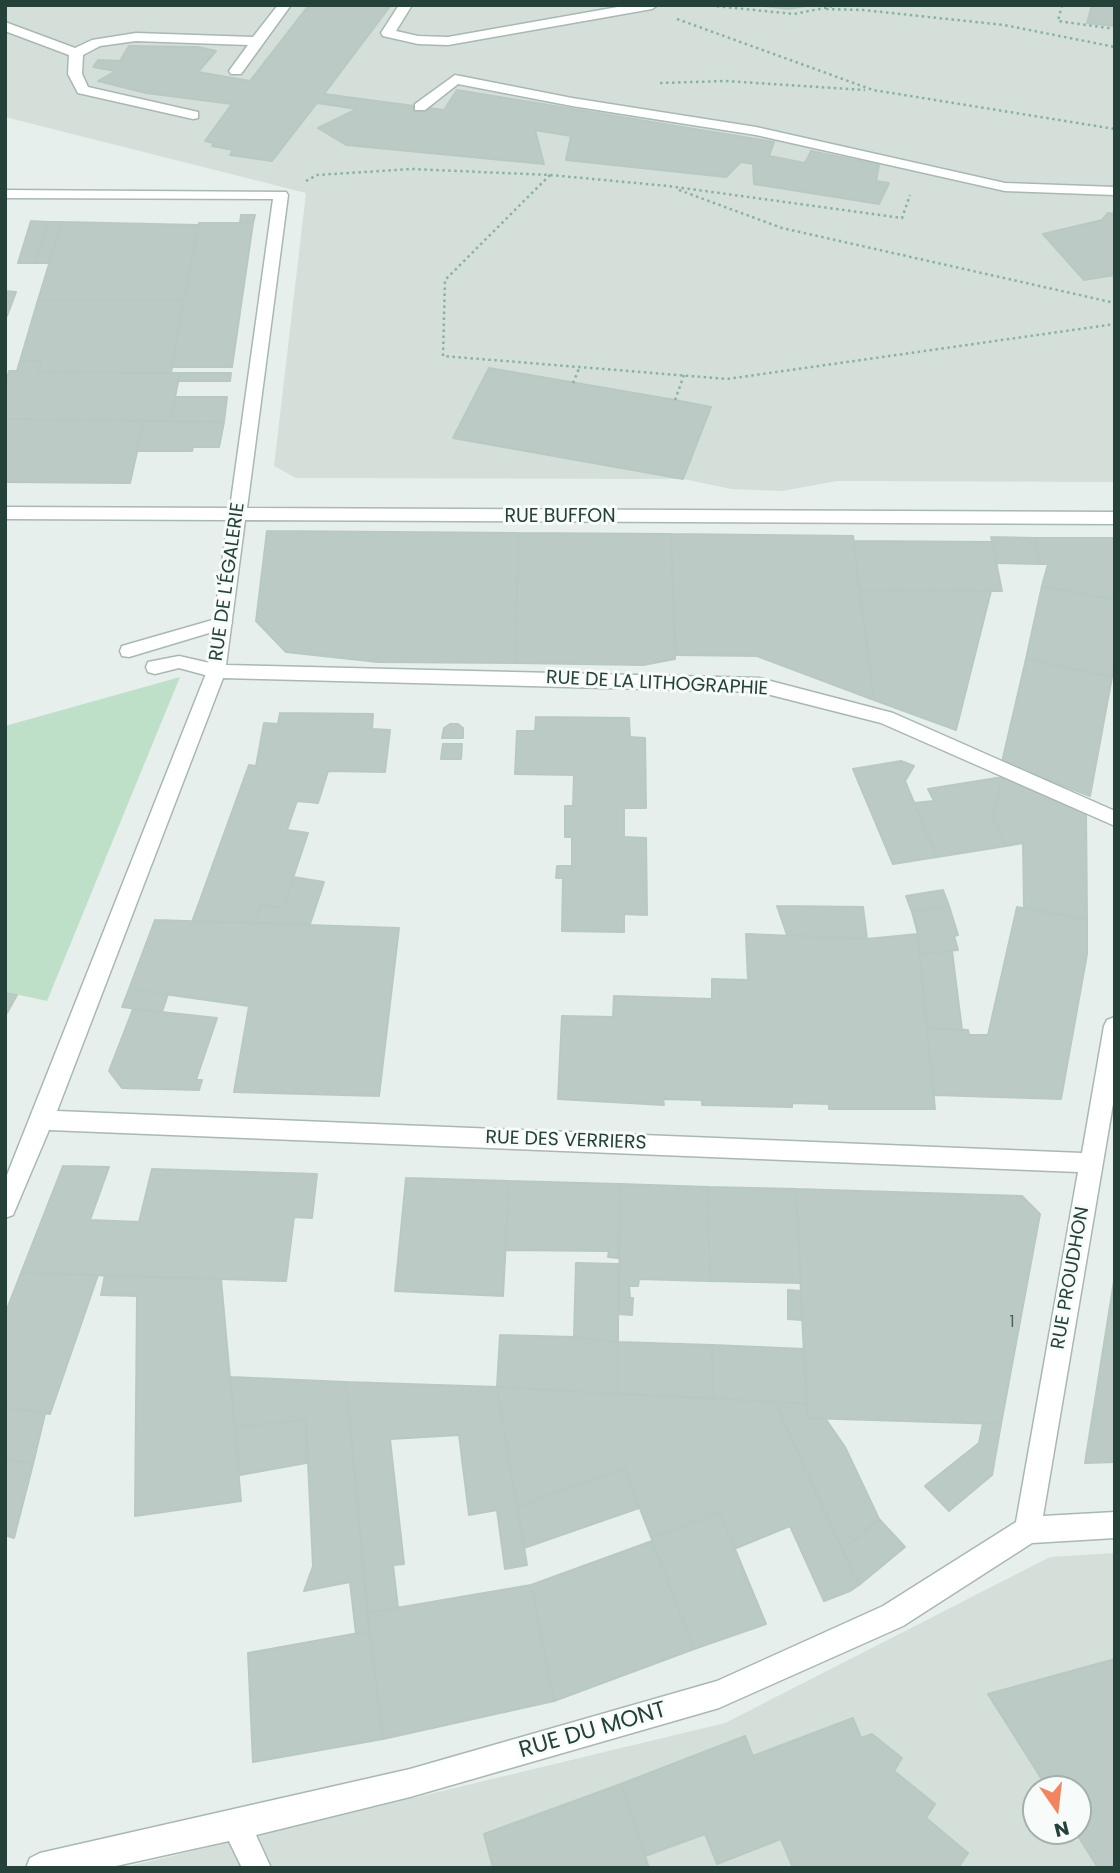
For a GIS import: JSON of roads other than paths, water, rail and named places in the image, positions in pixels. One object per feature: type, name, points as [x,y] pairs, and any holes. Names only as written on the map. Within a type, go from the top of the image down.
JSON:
[{"type":"street","points":[[236,71],[285,5]]},
{"type":"street","points":[[407,5],[388,33],[418,40],[448,41],[652,5]]},
{"type":"street","points":[[5,26],[76,53],[97,43],[136,37],[257,41]]},
{"type":"street","points":[[76,53],[75,74],[83,90],[193,115]]},
{"type":"street","points":[[420,107],[455,79],[572,102],[755,131],[1005,187],[1115,191]]},
{"type":"street","name":"RUE DE L'ÉGALERIE","points":[[5,194],[281,195],[216,671],[42,1120],[5,1208]]},
{"type":"street","name":"RUE BUFFON","points":[[5,513],[1115,518]]},
{"type":"street","points":[[129,651],[223,624]]},
{"type":"street","name":"RUE DE LA LITHOGRAPHIE","points":[[155,667],[180,662],[216,671],[759,685],[886,718],[1115,819]]},
{"type":"street","name":"RUE PROUDHON","points":[[1028,1530],[1115,1026]]},
{"type":"street","name":"RUE DES VERRIERS","points":[[42,1120],[1090,1163]]},
{"type":"street","name":"RUE DU MONT","points":[[40,1868],[410,1783],[719,1694],[893,1616],[1028,1530],[1115,1525]]},
{"type":"street","points":[[236,1825],[257,1868]]}]
